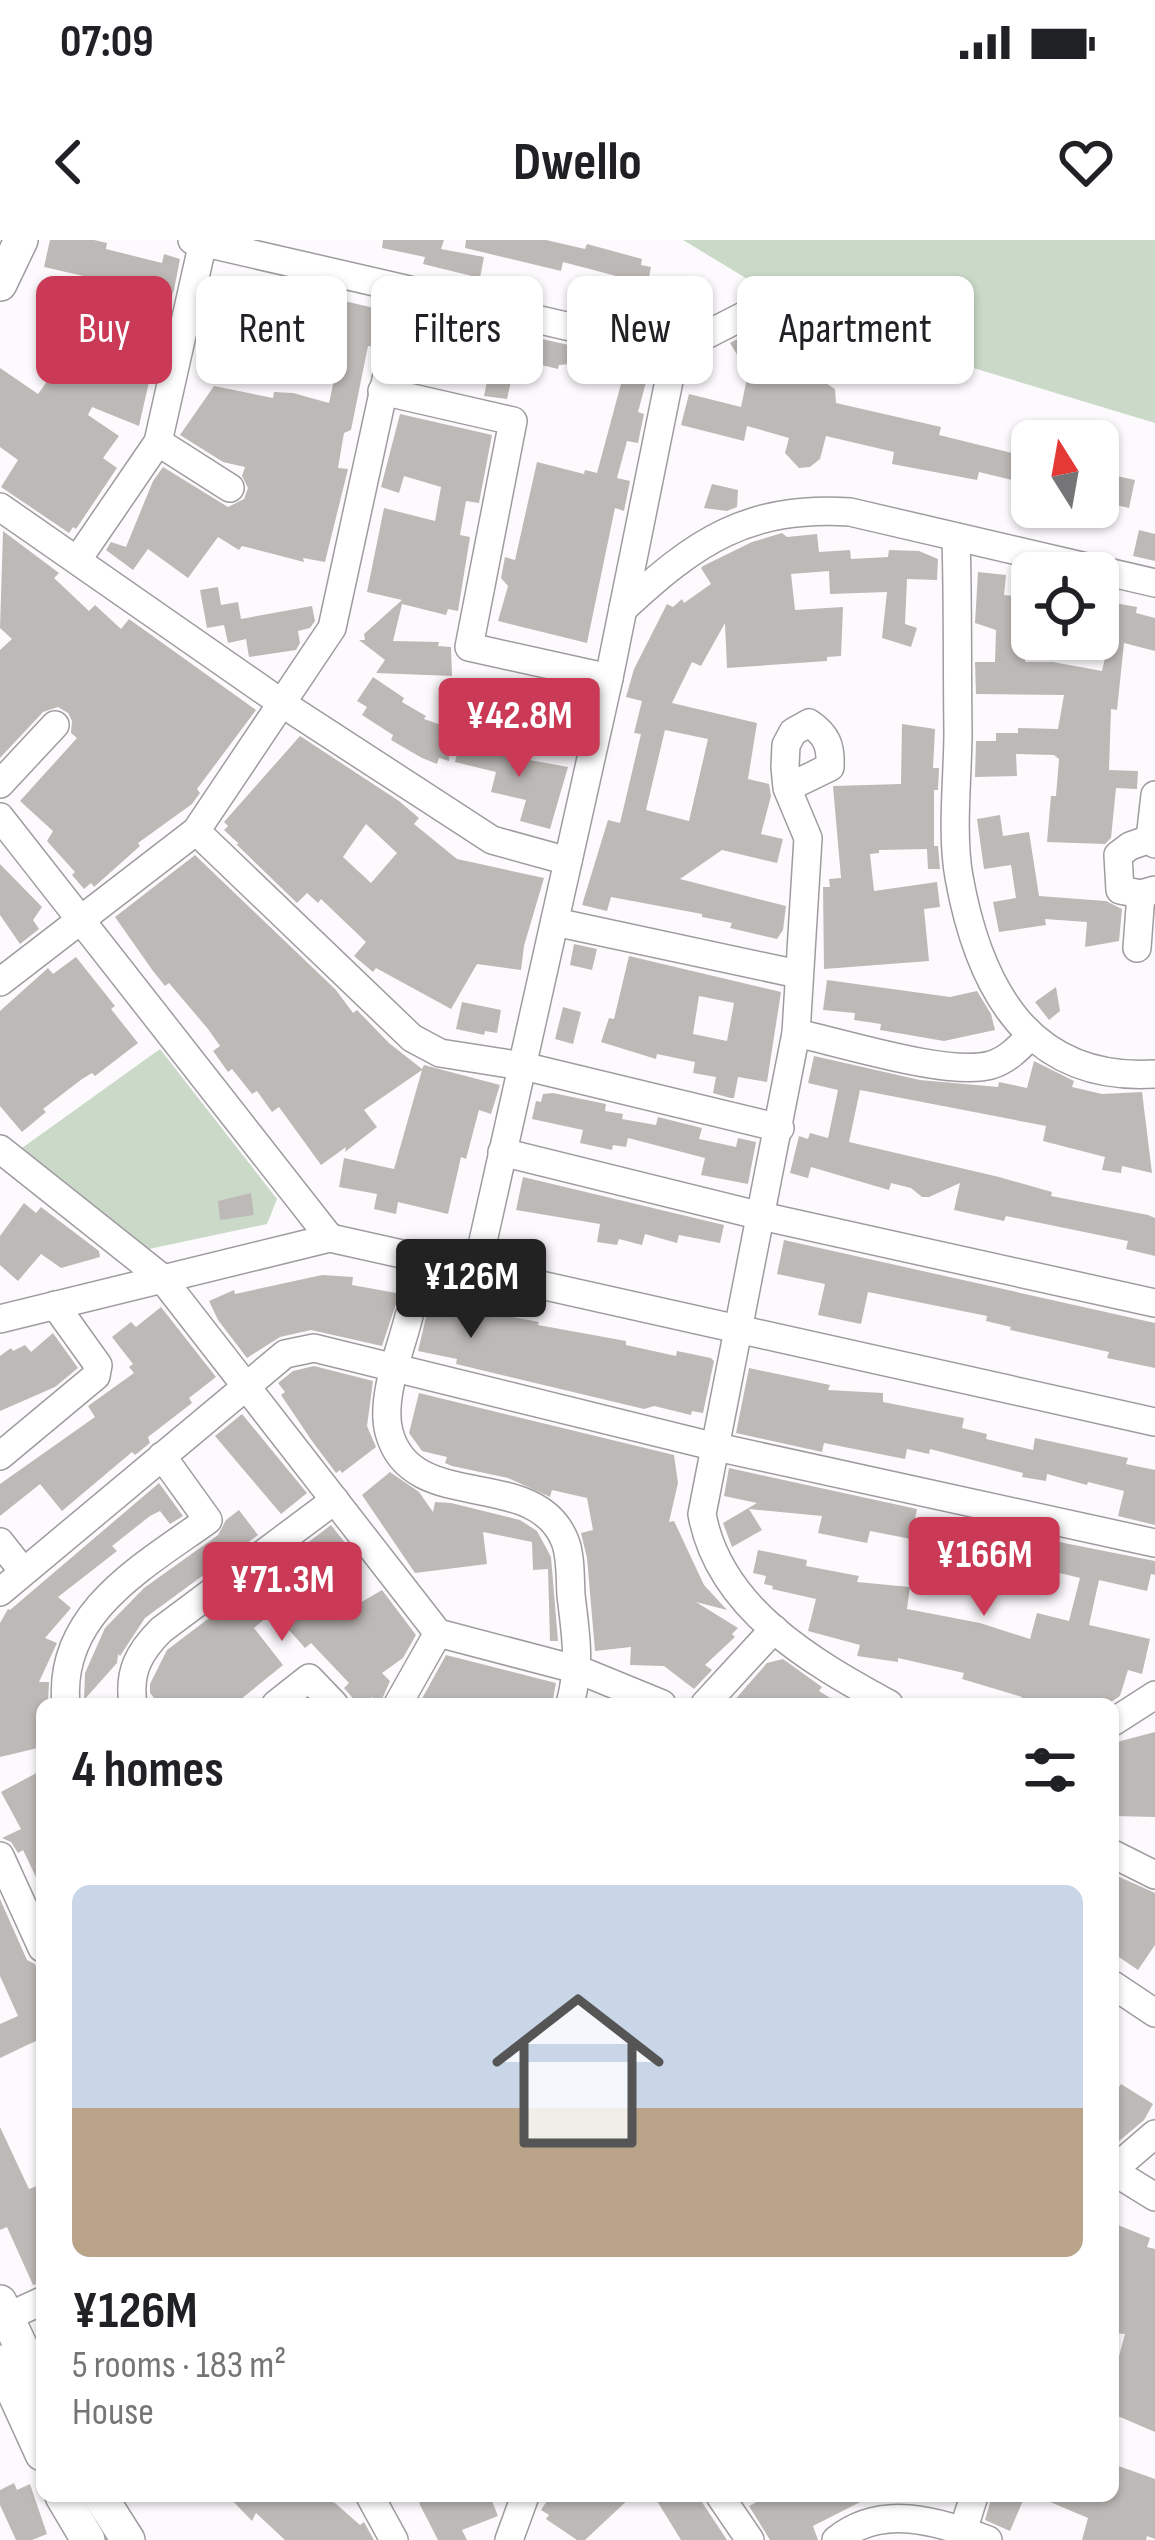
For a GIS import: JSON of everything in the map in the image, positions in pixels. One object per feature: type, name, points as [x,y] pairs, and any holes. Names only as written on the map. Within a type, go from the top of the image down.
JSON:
[{"type":"main road","points":[[0,284],[21,240]]},
{"type":"main road","points":[[3,2309],[36,2379]]},
{"type":"main road","points":[[0,2362],[36,2441]]},
{"type":"main road","points":[[66,2502],[88,2540]]},
{"type":"main road","points":[[104,2502],[128,2540]]},
{"type":"street","points":[[78,559],[158,442],[198,241],[264,249],[371,282]]},
{"type":"street","points":[[0,982],[196,831],[332,628],[384,384]]},
{"type":"street","points":[[477,1268],[609,678],[668,384]]},
{"type":"street","points":[[382,391],[513,421],[469,647],[609,678]]},
{"type":"street","points":[[158,442],[230,488]]},
{"type":"street","points":[[0,507],[283,704],[492,840],[568,861]]},
{"type":"street","points":[[623,609],[714,536],[763,516],[816,510],[850,512],[1155,583]]},
{"type":"street","points":[[956,538],[958,873],[994,986],[1029,1037],[1066,1062],[1124,1076],[1155,1073]]},
{"type":"street","points":[[0,784],[55,725]]},
{"type":"street","points":[[787,788],[808,838],[796,1033],[702,1514],[708,1546],[746,1604],[848,1682],[878,1698]]},
{"type":"street","points":[[1137,948],[1148,892],[1120,890],[1118,855],[1130,846],[1152,842],[1155,795]]},
{"type":"street","points":[[0,817],[330,1238]]},
{"type":"street","points":[[196,831],[412,1038],[440,1054],[523,1066],[780,1127]]},
{"type":"street","points":[[555,922],[798,974]]},
{"type":"street","points":[[796,1033],[960,1069],[993,1064],[1016,1052],[1029,1037]]},
{"type":"street","points":[[0,1149],[161,1277],[438,1633],[579,1670],[647,1698]]},
{"type":"street","points":[[502,1151],[761,1216],[1155,1303]]},
{"type":"street","points":[[0,1319],[330,1238],[1155,1422]]},
{"type":"street","points":[[0,1456],[96,1376],[98,1364],[55,1305]]},
{"type":"street","points":[[409,1316],[387,1414],[396,1451],[417,1475],[526,1502],[549,1515],[566,1542],[579,1670],[572,1698]]},
{"type":"street","points":[[0,1592],[285,1354],[314,1348],[712,1446],[1155,1544]]},
{"type":"street","points":[[66,1698],[69,1655],[111,1589],[208,1520],[163,1456]]},
{"type":"street","points":[[132,1698],[130,1683],[143,1648],[161,1630],[335,1500]]},
{"type":"street","points":[[0,1542],[22,1570]]},
{"type":"street","points":[[711,1698],[774,1629]]},
{"type":"street","points":[[401,1698],[438,1633]]},
{"type":"street","points":[[284,1698],[309,1678],[328,1698]]},
{"type":"street","points":[[1119,1718],[1155,1695]]},
{"type":"street","points":[[0,1856],[36,1935]]},
{"type":"street","points":[[1119,1857],[1155,1875]]},
{"type":"street","points":[[1119,1989],[1155,2013]]},
{"type":"street","points":[[1119,2166],[1155,2134]]},
{"type":"street","points":[[1119,2175],[1155,2197]]},
{"type":"street","points":[[3,2309],[36,2302]]},
{"type":"street","points":[[368,2502],[394,2540]]},
{"type":"street","points":[[509,2540],[523,2502]]},
{"type":"street","points":[[724,2502],[750,2540]]},
{"type":"street","points":[[836,2540],[877,2518],[903,2516],[975,2535],[974,2502]]},
{"type":"green space","points":[[683,240],[1155,240],[1155,423],[974,368],[974,276],[742,276]]},
{"type":"green space","points":[[160,1049],[277,1199],[267,1224],[149,1249],[22,1148]]},
{"type":"building","points":[[50,240],[94,240],[107,243],[106,249],[162,263],[164,254],[180,259],[172,295],[172,276],[83,276],[44,267]]},
{"type":"building","points":[[383,240],[444,240],[441,249],[484,257],[480,276],[472,276],[423,264],[425,257],[382,248]]},
{"type":"building","points":[[466,240],[546,240],[585,249],[587,244],[642,259],[641,265],[651,267],[649,276],[616,276],[563,262],[561,271],[465,248]]},
{"type":"building","points":[[347,302],[371,307],[371,346],[351,430],[344,433],[338,468],[348,469],[325,562],[303,558],[304,562],[242,546],[239,550],[218,537],[188,578],[148,549],[133,570],[106,550],[111,542],[126,547],[163,467],[228,507],[244,499],[248,488],[242,476],[245,467],[223,462],[180,435],[214,386],[273,398],[274,392],[293,393],[329,403],[333,384],[347,384]]},
{"type":"building","points":[[543,339],[567,345],[567,364],[558,369],[543,365]]},
{"type":"building","points":[[0,368],[38,394],[45,384],[149,384],[139,426],[92,407],[88,415],[119,436],[103,458],[117,468],[69,533],[1,487],[18,460],[0,447]]},
{"type":"building","points":[[486,384],[510,384],[507,399],[484,396]]},
{"type":"building","points":[[621,384],[646,384],[638,412],[644,414],[638,443],[627,441],[617,478],[630,481],[624,511],[615,508],[587,643],[498,621],[508,586],[501,578],[505,557],[515,560],[537,462],[597,473]]},
{"type":"building","points":[[746,384],[827,384],[835,389],[836,403],[941,427],[939,435],[1011,453],[1011,480],[979,472],[977,480],[892,464],[894,452],[826,436],[820,459],[799,468],[785,453],[789,438],[747,426],[744,441],[681,425],[689,394],[741,407]]},
{"type":"building","points":[[400,414],[492,435],[479,503],[466,501],[460,535],[470,537],[458,611],[448,609],[446,615],[402,604],[393,641],[439,642],[438,646],[451,647],[452,676],[376,673],[385,660],[359,640],[365,640],[364,634],[402,600],[367,592],[384,508],[435,521],[441,487],[404,476],[399,493],[381,487]]},
{"type":"building","points":[[1119,477],[1135,480],[1129,508],[1119,506]]},
{"type":"building","points":[[712,484],[738,490],[737,507],[727,511],[704,508]]},
{"type":"building","points":[[1139,530],[1155,534],[1155,561],[1133,556]]},
{"type":"building","points":[[3,531],[59,573],[54,578],[89,611],[95,605],[121,629],[129,619],[256,710],[197,789],[200,793],[192,804],[138,843],[94,887],[91,883],[84,889],[47,841],[53,831],[20,801],[77,738],[71,733],[68,713],[58,707],[43,712],[0,758],[0,650],[12,639],[0,628]]},
{"type":"building","points":[[782,533],[787,537],[817,534],[819,552],[850,550],[851,559],[888,557],[889,550],[919,551],[938,559],[937,580],[907,579],[905,624],[917,628],[911,647],[882,638],[887,592],[830,594],[829,571],[791,574],[795,610],[843,607],[841,656],[727,668],[725,623],[701,666],[692,662],[672,703],[757,723],[748,779],[769,784],[771,796],[761,834],[783,839],[777,863],[722,850],[680,879],[786,906],[783,930],[777,939],[730,928],[732,923],[702,914],[611,897],[607,911],[582,905],[608,820],[620,823],[641,734],[634,733],[642,701],[626,697],[634,669],[667,604],[673,607],[682,599],[684,603],[711,584],[701,568],[752,542]],"holes":[[[665,730],[708,739],[689,821],[646,810]]]},
{"type":"building","points":[[978,572],[1006,575],[1004,595],[1011,596],[1011,660],[1102,671],[1104,660],[1119,660],[1119,604],[1137,607],[1136,613],[1155,618],[1155,651],[1124,643],[1117,710],[1111,709],[1109,770],[1138,771],[1137,789],[1116,788],[1111,838],[1105,844],[1047,842],[1059,759],[1054,755],[1016,754],[1017,776],[975,777],[976,741],[996,741],[996,733],[1018,733],[1018,728],[1058,729],[1064,695],[976,694],[975,662],[995,662],[996,630],[975,623]]},
{"type":"building","points":[[218,587],[221,605],[238,602],[241,619],[312,606],[315,621],[298,631],[296,650],[249,657],[246,639],[228,643],[224,625],[207,628],[200,590]]},
{"type":"building","points":[[373,677],[424,719],[450,728],[449,761],[439,758],[437,764],[422,758],[362,715],[367,707],[357,701]]},
{"type":"building","points":[[550,683],[587,692],[579,728],[541,719]]},
{"type":"building","points":[[902,724],[935,729],[933,768],[939,768],[934,846],[938,846],[940,869],[928,869],[927,849],[879,850],[870,854],[874,891],[937,882],[940,907],[924,909],[929,961],[824,969],[823,887],[830,887],[829,879],[841,878],[833,786],[901,784]]},
{"type":"building","points":[[300,736],[399,801],[419,818],[414,824],[457,859],[544,878],[521,970],[477,964],[451,1009],[376,968],[373,972],[354,956],[366,942],[321,899],[318,903],[307,893],[297,903],[236,844],[224,830],[228,826],[224,822]],"holes":[[[366,824],[397,853],[371,883],[343,857]]]},
{"type":"building","points":[[461,738],[492,746],[491,753],[568,767],[550,829],[520,821],[526,800],[491,792],[496,772],[455,762]]},
{"type":"building","points":[[1000,815],[1003,836],[1029,832],[1039,896],[1106,901],[1122,909],[1119,941],[1085,947],[1087,922],[1045,919],[1046,925],[999,932],[993,902],[1016,898],[1011,865],[984,869],[977,819]]},
{"type":"building","points":[[195,855],[336,990],[353,1013],[357,1010],[422,1069],[424,1065],[500,1085],[491,1114],[479,1110],[466,1159],[461,1157],[448,1214],[398,1202],[396,1214],[374,1209],[377,1194],[339,1187],[344,1158],[394,1169],[422,1070],[364,1110],[377,1127],[321,1165],[279,1107],[272,1112],[257,1091],[252,1094],[232,1069],[228,1072],[213,1051],[220,1046],[208,1029],[153,971],[115,917]]},
{"type":"building","points":[[0,864],[42,907],[33,920],[39,929],[20,944],[0,915]]},
{"type":"building","points":[[574,944],[597,949],[592,970],[570,965]]},
{"type":"building","points":[[629,956],[781,992],[767,1082],[738,1077],[734,1098],[713,1093],[716,1077],[693,1073],[695,1062],[657,1054],[656,1059],[601,1042],[609,1018],[614,1019]],"holes":[[[699,996],[734,1003],[727,1041],[693,1034]]]},
{"type":"building","points":[[76,957],[138,1043],[95,1076],[82,1079],[22,1132],[0,1106],[0,1011],[48,968],[53,974]]},
{"type":"building","points":[[827,980],[950,997],[977,991],[995,1030],[944,1041],[880,1030],[881,1024],[854,1020],[855,1013],[823,1010]]},
{"type":"building","points":[[1056,987],[1060,1011],[1049,1020],[1035,1002]]},
{"type":"building","points":[[462,1002],[501,1010],[497,1033],[456,1029]]},
{"type":"building","points":[[563,1007],[581,1012],[573,1044],[555,1039]]},
{"type":"building","points":[[814,1056],[920,1080],[998,1087],[999,1082],[1027,1088],[1034,1061],[1074,1081],[1072,1087],[1102,1094],[1142,1092],[1152,1173],[1122,1166],[1121,1173],[1102,1170],[1105,1157],[1043,1141],[1046,1126],[860,1090],[849,1142],[999,1177],[1052,1192],[1051,1196],[1148,1215],[1155,1218],[1155,1256],[1126,1249],[1128,1241],[954,1210],[960,1183],[922,1197],[911,1188],[891,1183],[889,1190],[811,1167],[808,1178],[790,1173],[799,1136],[808,1139],[810,1133],[828,1138],[838,1090],[808,1083]]},
{"type":"building","points":[[553,1093],[606,1104],[605,1111],[623,1114],[622,1119],[656,1125],[658,1117],[702,1128],[699,1139],[736,1147],[738,1138],[756,1142],[748,1184],[701,1175],[705,1158],[628,1138],[626,1147],[613,1145],[612,1150],[580,1143],[583,1130],[532,1119],[536,1101]]},
{"type":"building","points":[[523,1177],[724,1225],[720,1243],[679,1235],[677,1243],[645,1234],[642,1245],[619,1239],[617,1245],[597,1242],[600,1224],[516,1210]]},
{"type":"building","points":[[251,1193],[254,1215],[220,1220],[218,1201]]},
{"type":"building","points":[[24,1203],[36,1213],[41,1207],[99,1251],[100,1257],[61,1268],[41,1254],[18,1281],[0,1265],[0,1236]]},
{"type":"building","points":[[784,1240],[1155,1323],[1155,1368],[1107,1358],[1109,1352],[1010,1330],[986,1321],[987,1316],[868,1292],[861,1324],[818,1315],[825,1284],[777,1274]]},
{"type":"building","points":[[322,1275],[353,1277],[352,1285],[424,1298],[431,1293],[459,1299],[457,1307],[626,1341],[626,1345],[676,1356],[677,1351],[711,1358],[703,1413],[692,1411],[691,1415],[654,1406],[644,1409],[418,1351],[427,1313],[413,1298],[396,1304],[382,1346],[311,1330],[280,1337],[247,1358],[209,1301],[234,1290],[235,1294]]},
{"type":"building","points":[[161,1307],[216,1377],[189,1398],[192,1403],[148,1437],[150,1443],[135,1455],[132,1452],[62,1511],[40,1484],[0,1516],[0,1484],[95,1417],[88,1406],[134,1373],[129,1367],[133,1364],[112,1337],[131,1322],[136,1327]]},
{"type":"building","points":[[53,1333],[78,1368],[55,1387],[0,1411],[0,1356],[25,1345],[31,1352]]},
{"type":"building","points":[[314,1366],[373,1381],[367,1426],[376,1447],[342,1473],[336,1473],[281,1395],[285,1392],[278,1383],[293,1371]]},
{"type":"building","points":[[749,1368],[830,1385],[828,1390],[883,1393],[883,1402],[964,1418],[962,1428],[987,1434],[986,1439],[1033,1450],[1035,1438],[1128,1458],[1126,1464],[1155,1470],[1155,1525],[1118,1516],[1124,1491],[1088,1482],[1047,1474],[1046,1481],[1022,1477],[1023,1473],[930,1449],[929,1454],[907,1449],[905,1459],[824,1443],[822,1452],[736,1433]]},
{"type":"building","points":[[419,1393],[674,1455],[678,1483],[669,1522],[674,1521],[704,1585],[727,1610],[696,1602],[738,1628],[732,1634],[735,1637],[705,1665],[712,1670],[694,1689],[664,1666],[630,1665],[631,1647],[595,1651],[581,1533],[593,1530],[587,1498],[552,1490],[550,1497],[508,1478],[452,1466],[445,1463],[447,1457],[422,1451],[409,1433]]},
{"type":"building","points":[[242,1414],[307,1493],[281,1514],[215,1436]]},
{"type":"building","points":[[729,1468],[917,1509],[911,1539],[870,1531],[867,1543],[818,1533],[822,1516],[749,1509],[762,1530],[732,1547],[723,1523],[757,1503],[724,1496]]},
{"type":"building","points":[[390,1472],[419,1492],[433,1512],[435,1502],[451,1503],[520,1520],[537,1531],[551,1557],[558,1641],[550,1641],[548,1569],[533,1570],[532,1542],[483,1532],[487,1564],[415,1573],[362,1495]]},
{"type":"building","points":[[159,1483],[183,1516],[170,1524],[160,1511],[150,1516],[112,1546],[117,1551],[58,1597],[71,1608],[45,1638],[57,1643],[39,1682],[49,1682],[48,1698],[36,1698],[36,1748],[0,1757],[0,1623]]},
{"type":"building","points":[[239,1510],[258,1535],[145,1618],[118,1654],[117,1663],[84,1698],[85,1673],[105,1628],[144,1588],[218,1535]]},
{"type":"building","points":[[947,1520],[1155,1561],[1155,1575],[1151,1574],[1147,1591],[1099,1580],[1089,1625],[1150,1639],[1142,1674],[1128,1670],[1117,1698],[1022,1698],[962,1679],[964,1673],[898,1658],[898,1662],[857,1656],[860,1645],[808,1631],[816,1599],[772,1589],[764,1584],[766,1576],[753,1573],[758,1550],[807,1560],[806,1566],[859,1576],[857,1582],[910,1587],[907,1609],[980,1623],[1030,1639],[1037,1613],[1069,1621],[1080,1578],[1019,1563],[1016,1575],[937,1563]]},
{"type":"building","points":[[331,1525],[346,1544],[323,1564],[306,1544]]},
{"type":"building","points":[[279,1565],[286,1575],[298,1566],[336,1617],[382,1590],[416,1635],[403,1658],[382,1673],[390,1681],[383,1698],[353,1698],[344,1688],[349,1683],[311,1643],[305,1648],[273,1612],[254,1628],[283,1665],[242,1698],[154,1698],[150,1684],[167,1650]]},
{"type":"building","points":[[446,1655],[556,1683],[553,1698],[422,1698]]},
{"type":"building","points":[[783,1659],[830,1698],[736,1698],[767,1663]]},
{"type":"building","points":[[1155,1732],[1155,1817],[1119,1816],[1119,1741]]},
{"type":"building","points":[[36,1773],[36,1877],[23,1850],[18,1853],[2,1838],[21,1829],[1,1792]]},
{"type":"building","points":[[1119,1877],[1155,1893],[1155,1945],[1138,1970],[1119,1957]]},
{"type":"building","points":[[0,1899],[27,1960],[36,1967],[36,2041],[0,2058],[0,2024],[18,2016],[0,1976]]},
{"type":"building","points":[[1119,2087],[1153,2104],[1144,2120],[1119,2141]]},
{"type":"building","points":[[0,2127],[29,2189],[36,2186],[36,2284],[7,2227],[0,2230]]},
{"type":"building","points":[[1119,2225],[1150,2238],[1147,2247],[1155,2249],[1155,2432],[1119,2417],[1119,2356],[1125,2334],[1119,2334]]},
{"type":"building","points":[[1119,2466],[1155,2479],[1155,2539],[1082,2540],[1088,2518],[1050,2502],[1119,2502]]},
{"type":"building","points":[[14,2483],[17,2490],[30,2484],[47,2534],[16,2540],[0,2505],[0,2490]]},
{"type":"building","points":[[234,2502],[332,2502],[360,2525],[364,2522],[374,2540],[285,2540],[256,2513],[252,2521]]},
{"type":"building","points":[[492,2502],[498,2516],[462,2530],[467,2540],[438,2540],[419,2503]]},
{"type":"building","points":[[546,2502],[626,2502],[585,2540],[577,2540],[546,2519],[549,2515],[541,2510]]},
{"type":"building","points":[[658,2502],[702,2502],[727,2540],[681,2540]]},
{"type":"building","points":[[757,2502],[860,2502],[813,2526],[818,2540],[770,2540],[749,2506]]},
{"type":"building","points":[[990,2502],[1022,2502],[1010,2531],[985,2520]]}]
